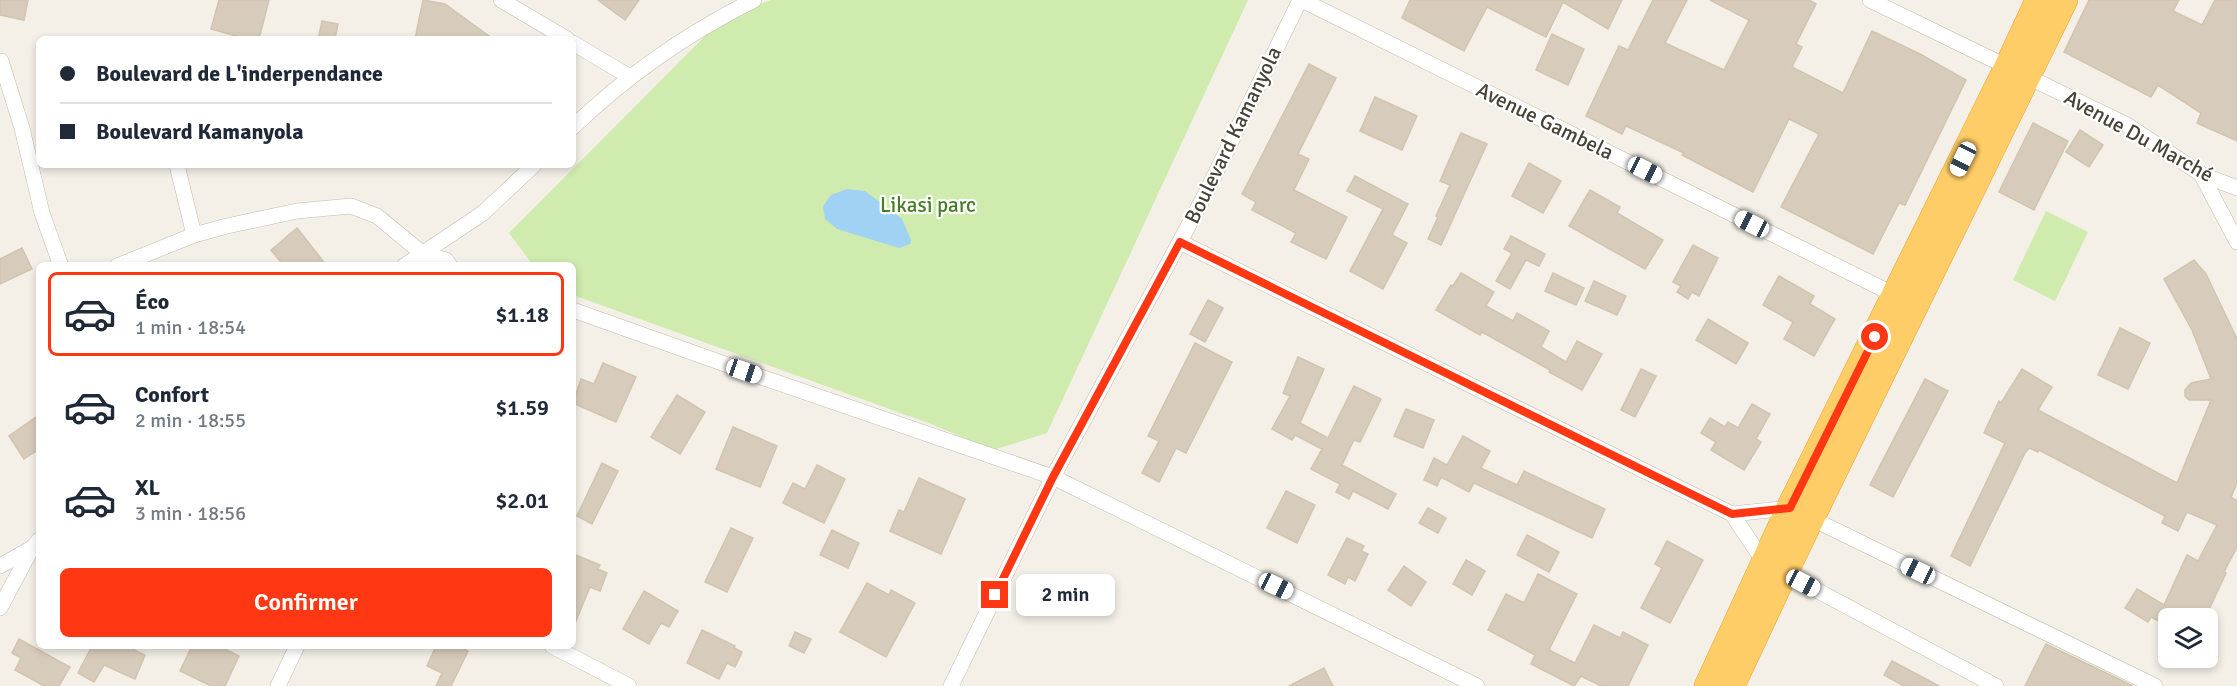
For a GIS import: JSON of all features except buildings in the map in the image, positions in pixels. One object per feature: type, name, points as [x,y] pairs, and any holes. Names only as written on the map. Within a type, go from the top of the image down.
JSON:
[{"type":"highway","points":[[2018,72],[2039,0]]},
{"type":"highway","points":[[1708,686],[1774,568],[2018,72],[2064,0]]},
{"type":"highway","points":[[1731,686],[1774,568]]},
{"type":"street","points":[[501,0],[562,36]]},
{"type":"street","points":[[576,124],[630,77],[726,14],[754,0]]},
{"type":"street","name":"Boulevard Kamanyola","points":[[951,686],[1053,477],[1180,242],[1301,0]]},
{"type":"street","name":"Avenue Gambela","points":[[1301,0],[1906,300]]},
{"type":"street","name":"Avenue Du Marché","points":[[1870,0],[2127,125],[2201,174],[2237,188]]},
{"type":"street","points":[[576,45],[630,77]]},
{"type":"street","points":[[1,61],[22,128],[42,213],[60,262]]},
{"type":"street","points":[[178,168],[194,235]]},
{"type":"street","points":[[410,262],[483,213],[531,168]]},
{"type":"street","points":[[2201,174],[2237,242]]},
{"type":"street","points":[[127,262],[194,235],[227,226],[297,212],[351,206],[377,216],[423,254],[447,262]]},
{"type":"street","points":[[1180,242],[1732,514],[1774,568],[1996,686]]},
{"type":"street","points":[[576,311],[1053,477],[1477,686]]},
{"type":"street","points":[[1732,514],[1800,514],[2155,686]]},
{"type":"street","points":[[0,566],[36,544]]},
{"type":"street","points":[[0,608],[36,544]]},
{"type":"street","points":[[278,686],[296,649]]},
{"type":"street","points":[[557,649],[613,683],[629,686]]},
{"type":"green space","name":"Likasi parc","points":[[771,0],[1248,0],[1047,433],[993,450],[931,424],[576,296],[576,262],[531,262],[509,233],[722,19]]},
{"type":"green space","points":[[2046,211],[2088,232],[2055,301],[2013,280]]},
{"type":"water","points":[[847,189],[865,191],[902,219],[911,240],[910,244],[899,248],[837,229],[825,219],[823,206],[831,195]]},
{"type":"route","points":[[995,595],[1053,477],[1180,242],[1732,514],[1790,508],[1875,337]]}]
